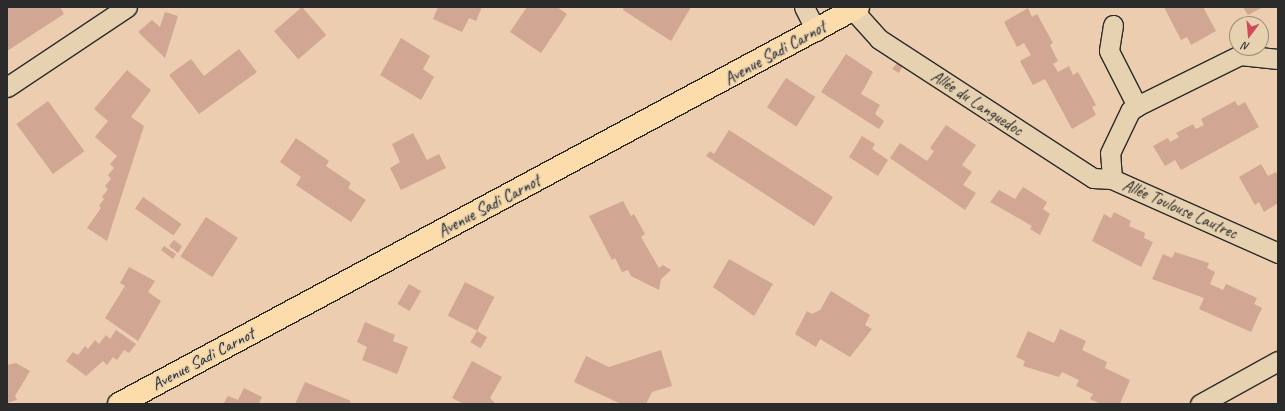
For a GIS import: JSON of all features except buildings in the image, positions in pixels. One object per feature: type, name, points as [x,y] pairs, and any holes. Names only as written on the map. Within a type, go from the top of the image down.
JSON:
[{"type":"main road","name":"Avenue Sadi Carnot","points":[[119,404],[855,9]]},
{"type":"street","points":[[7,87],[127,7]]},
{"type":"street","points":[[804,7],[816,31]]},
{"type":"street","name":"Allée du Languedoc","points":[[855,9],[879,39],[1093,178],[1112,178]]},
{"type":"street","points":[[1113,25],[1109,51],[1137,106]]},
{"type":"street","name":"Allée Toulouse Lautrec","points":[[1278,59],[1240,55],[1137,106],[1130,112],[1110,153],[1112,178],[1278,253]]},
{"type":"street","points":[[1200,404],[1278,361]]}]
